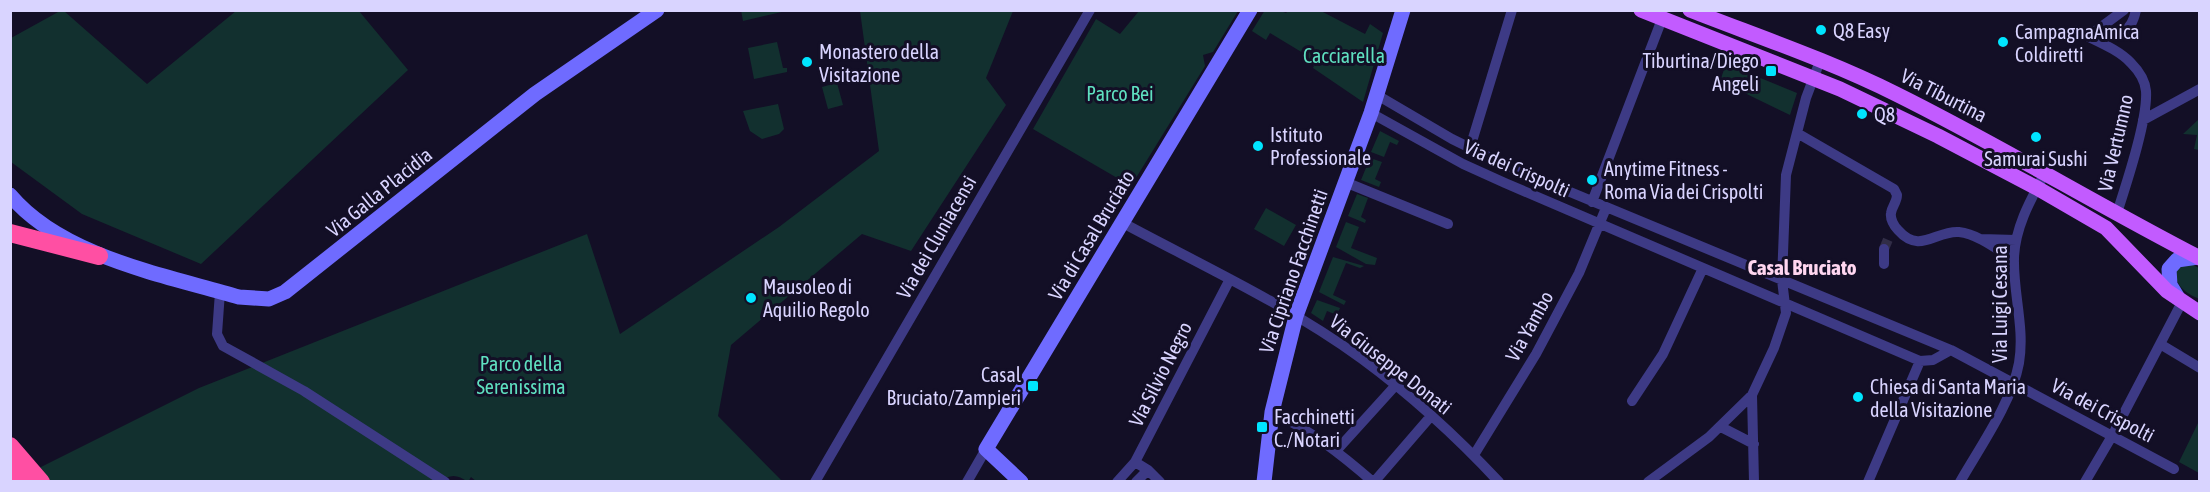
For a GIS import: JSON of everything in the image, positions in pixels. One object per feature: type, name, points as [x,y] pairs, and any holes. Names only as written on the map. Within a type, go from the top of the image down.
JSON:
[{"type":"highway","points":[[10,233],[99,256]]},
{"type":"highway","points":[[10,446],[41,482]]},
{"type":"highway","points":[[10,469],[21,482]]},
{"type":"main road","name":"Via Tiburtina","points":[[1641,10],[1814,78],[1919,126],[2037,188],[2113,233],[2163,287],[2199,313]]},
{"type":"main road","name":"Via Tiburtina","points":[[1690,10],[1894,93],[2199,257]]},
{"type":"street","name":"Via Galla Placidia","points":[[10,195],[35,218],[99,256],[220,292],[253,300],[269,299],[285,292],[535,94],[657,10]]},
{"type":"street","name":"Via dei Cluniacensi","points":[[814,482],[1090,10]]},
{"type":"street","name":"Via di Casal Bruciato","points":[[966,482],[1250,10]]},
{"type":"street","name":"Via Cipriano Facchinetti","points":[[1264,482],[1265,456],[1272,412],[1296,316],[1371,113],[1403,10]]},
{"type":"street","points":[[1470,148],[1512,10]]},
{"type":"street","points":[[2092,34],[2124,10]]},
{"type":"street","points":[[2092,34],[2122,33],[2132,24],[2136,10]]},
{"type":"street","points":[[1592,202],[1662,19]]},
{"type":"street","name":"Via Vertumno","points":[[2076,30],[2092,34],[2127,59],[2140,73],[2146,91],[2143,120],[2117,213]]},
{"type":"street","points":[[1648,482],[1695,448],[1752,395],[1774,348],[1786,313],[1782,280],[1786,175],[1820,61]]},
{"type":"street","points":[[2143,120],[2199,89]]},
{"type":"street","name":"Via dei Crispolti","points":[[1377,95],[1470,148],[1606,208],[1951,351],[2174,469]]},
{"type":"street","name":"Via dei Crispolti","points":[[1371,113],[1463,164],[1920,360]]},
{"type":"street","points":[[1797,133],[1894,189],[1897,200],[1891,216],[1894,224],[1906,237],[1917,241],[1928,241],[1955,232],[1978,239],[2014,260]]},
{"type":"street","points":[[2037,188],[2045,173]]},
{"type":"street","points":[[1345,182],[1448,224]]},
{"type":"street","name":"Via Luigi Cesana","points":[[1960,482],[2014,384],[2020,360],[2021,343],[2014,260],[2016,240],[2022,220],[2037,188]]},
{"type":"street","name":"Via Yambo","points":[[1474,455],[1536,354],[1578,273],[1606,208]]},
{"type":"street","name":"Via Giuseppe Donati","points":[[1123,224],[1296,316],[1362,359],[1431,416],[1474,455],[1499,482]]},
{"type":"street","points":[[1889,237],[1894,224]]},
{"type":"street","points":[[1978,239],[2016,240]]},
{"type":"street","points":[[1884,249],[1884,264]]},
{"type":"street","points":[[2085,482],[2112,436],[2181,302],[2170,285],[2169,269],[2177,260],[2199,257]]},
{"type":"street","points":[[1632,401],[1663,354],[1703,267]]},
{"type":"street","name":"Via Silvio Negro","points":[[1117,482],[1135,462],[1230,279]]},
{"type":"street","points":[[220,292],[218,334],[223,346],[321,402],[445,482]]},
{"type":"street","points":[[2160,344],[2199,368]]},
{"type":"street","points":[[1869,482],[1920,360],[1933,360],[1951,351]]},
{"type":"street","points":[[1337,450],[1395,386]]},
{"type":"street","points":[[1752,395],[1754,482]]},
{"type":"street","points":[[1272,412],[1298,425],[1337,450],[1373,482],[1431,416]]},
{"type":"street","points":[[1720,427],[1754,444]]},
{"type":"street","points":[[986,449],[1021,482]]},
{"type":"street","points":[[1135,462],[1148,470],[1160,482]]},
{"type":"street","points":[[1137,482],[1148,470]]},
{"type":"green space","points":[[741,10],[786,10],[786,11],[743,21]]},
{"type":"green space","name":"Cacciarella","points":[[1265,10],[1286,13],[1288,11],[1321,11],[1365,34],[1370,24],[1383,33],[1363,102],[1313,68],[1314,66],[1305,61],[1308,56],[1270,33],[1266,40],[1252,31]]},
{"type":"green space","points":[[60,11],[64,11],[147,84],[236,11],[359,11],[408,70],[201,264],[82,214],[11,162],[11,38]]},
{"type":"green space","name":"Parco della Serenissima","points":[[860,11],[1013,11],[986,78],[1006,105],[911,251],[862,234],[731,345],[718,416],[782,481],[477,482],[471,477],[468,482],[454,476],[439,482],[11,482],[199,388],[587,234],[620,334],[779,227],[879,151]]},
{"type":"green space","name":"Parco Bei","points":[[1139,11],[1238,11],[1213,52],[1203,55],[1205,66],[1131,186],[1033,129],[1096,19],[1120,34]]},
{"type":"green space","points":[[777,42],[783,68],[787,68],[787,72],[754,79],[748,48]]},
{"type":"green space","points":[[1726,64],[1797,93],[1790,115],[1720,81]]},
{"type":"green space","points":[[837,83],[843,105],[828,109],[822,87]]},
{"type":"green space","points":[[778,104],[784,129],[779,134],[762,139],[750,131],[743,111]]},
{"type":"green space","points":[[2199,119],[2199,150],[2194,149],[2197,135],[2183,134]]},
{"type":"green space","points":[[1380,131],[1399,141],[1397,145],[1390,142],[1384,157],[1371,152]]},
{"type":"green space","points":[[1370,158],[1382,162],[1375,179],[1381,182],[1379,187],[1361,180]]},
{"type":"green space","points":[[1357,194],[1368,198],[1361,217],[1366,220],[1365,223],[1348,216]]},
{"type":"green space","points":[[1266,208],[1296,225],[1284,246],[1254,229]]},
{"type":"green space","points":[[1346,222],[1359,227],[1351,248],[1377,258],[1375,265],[1366,264],[1336,247]]},
{"type":"green space","points":[[1333,257],[1364,266],[1360,268],[1346,263],[1333,295],[1346,301],[1344,305],[1319,292]]},
{"type":"green space","points":[[2187,262],[2199,268],[2199,299],[2185,291],[2177,280],[2176,269]]},
{"type":"green space","points":[[1317,300],[1340,308],[1337,315],[1327,311],[1323,321],[1311,313]]},
{"type":"green space","points":[[2199,421],[2199,473],[2179,462]]},
{"type":"tunnel","points":[[1884,249],[1889,237]]},
{"type":"place","name":"Q8 Easy","points":[[1821,30]]},
{"type":"place","name":"CampagnaAmica Coldiretti","points":[[2003,42]]},
{"type":"place","name":"Monastero della Visitazione","points":[[807,62]]},
{"type":"place","name":"Tiburtina/Diego Angeli","points":[[1771,71]]},
{"type":"place","name":"Q8","points":[[1862,114]]},
{"type":"place","name":"Samurai Sushi","points":[[2036,137]]},
{"type":"place","name":"Istituto Professionale","points":[[1258,146]]},
{"type":"place","name":"Anytime Fitness - Roma Via dei Crispolti","points":[[1592,180]]},
{"type":"place","name":"Mausoleo di Aquilio Regolo","points":[[751,298]]},
{"type":"place","name":"Casal Bruciato/Zampieri","points":[[1033,386]]},
{"type":"place","name":"Chiesa di Santa Maria della Visitazione","points":[[1858,397]]},
{"type":"place","name":"Facchinetti C./Notari","points":[[1262,427]]},
{"type":"district","name":"Casal Bruciato","points":[[1802,267]]}]
